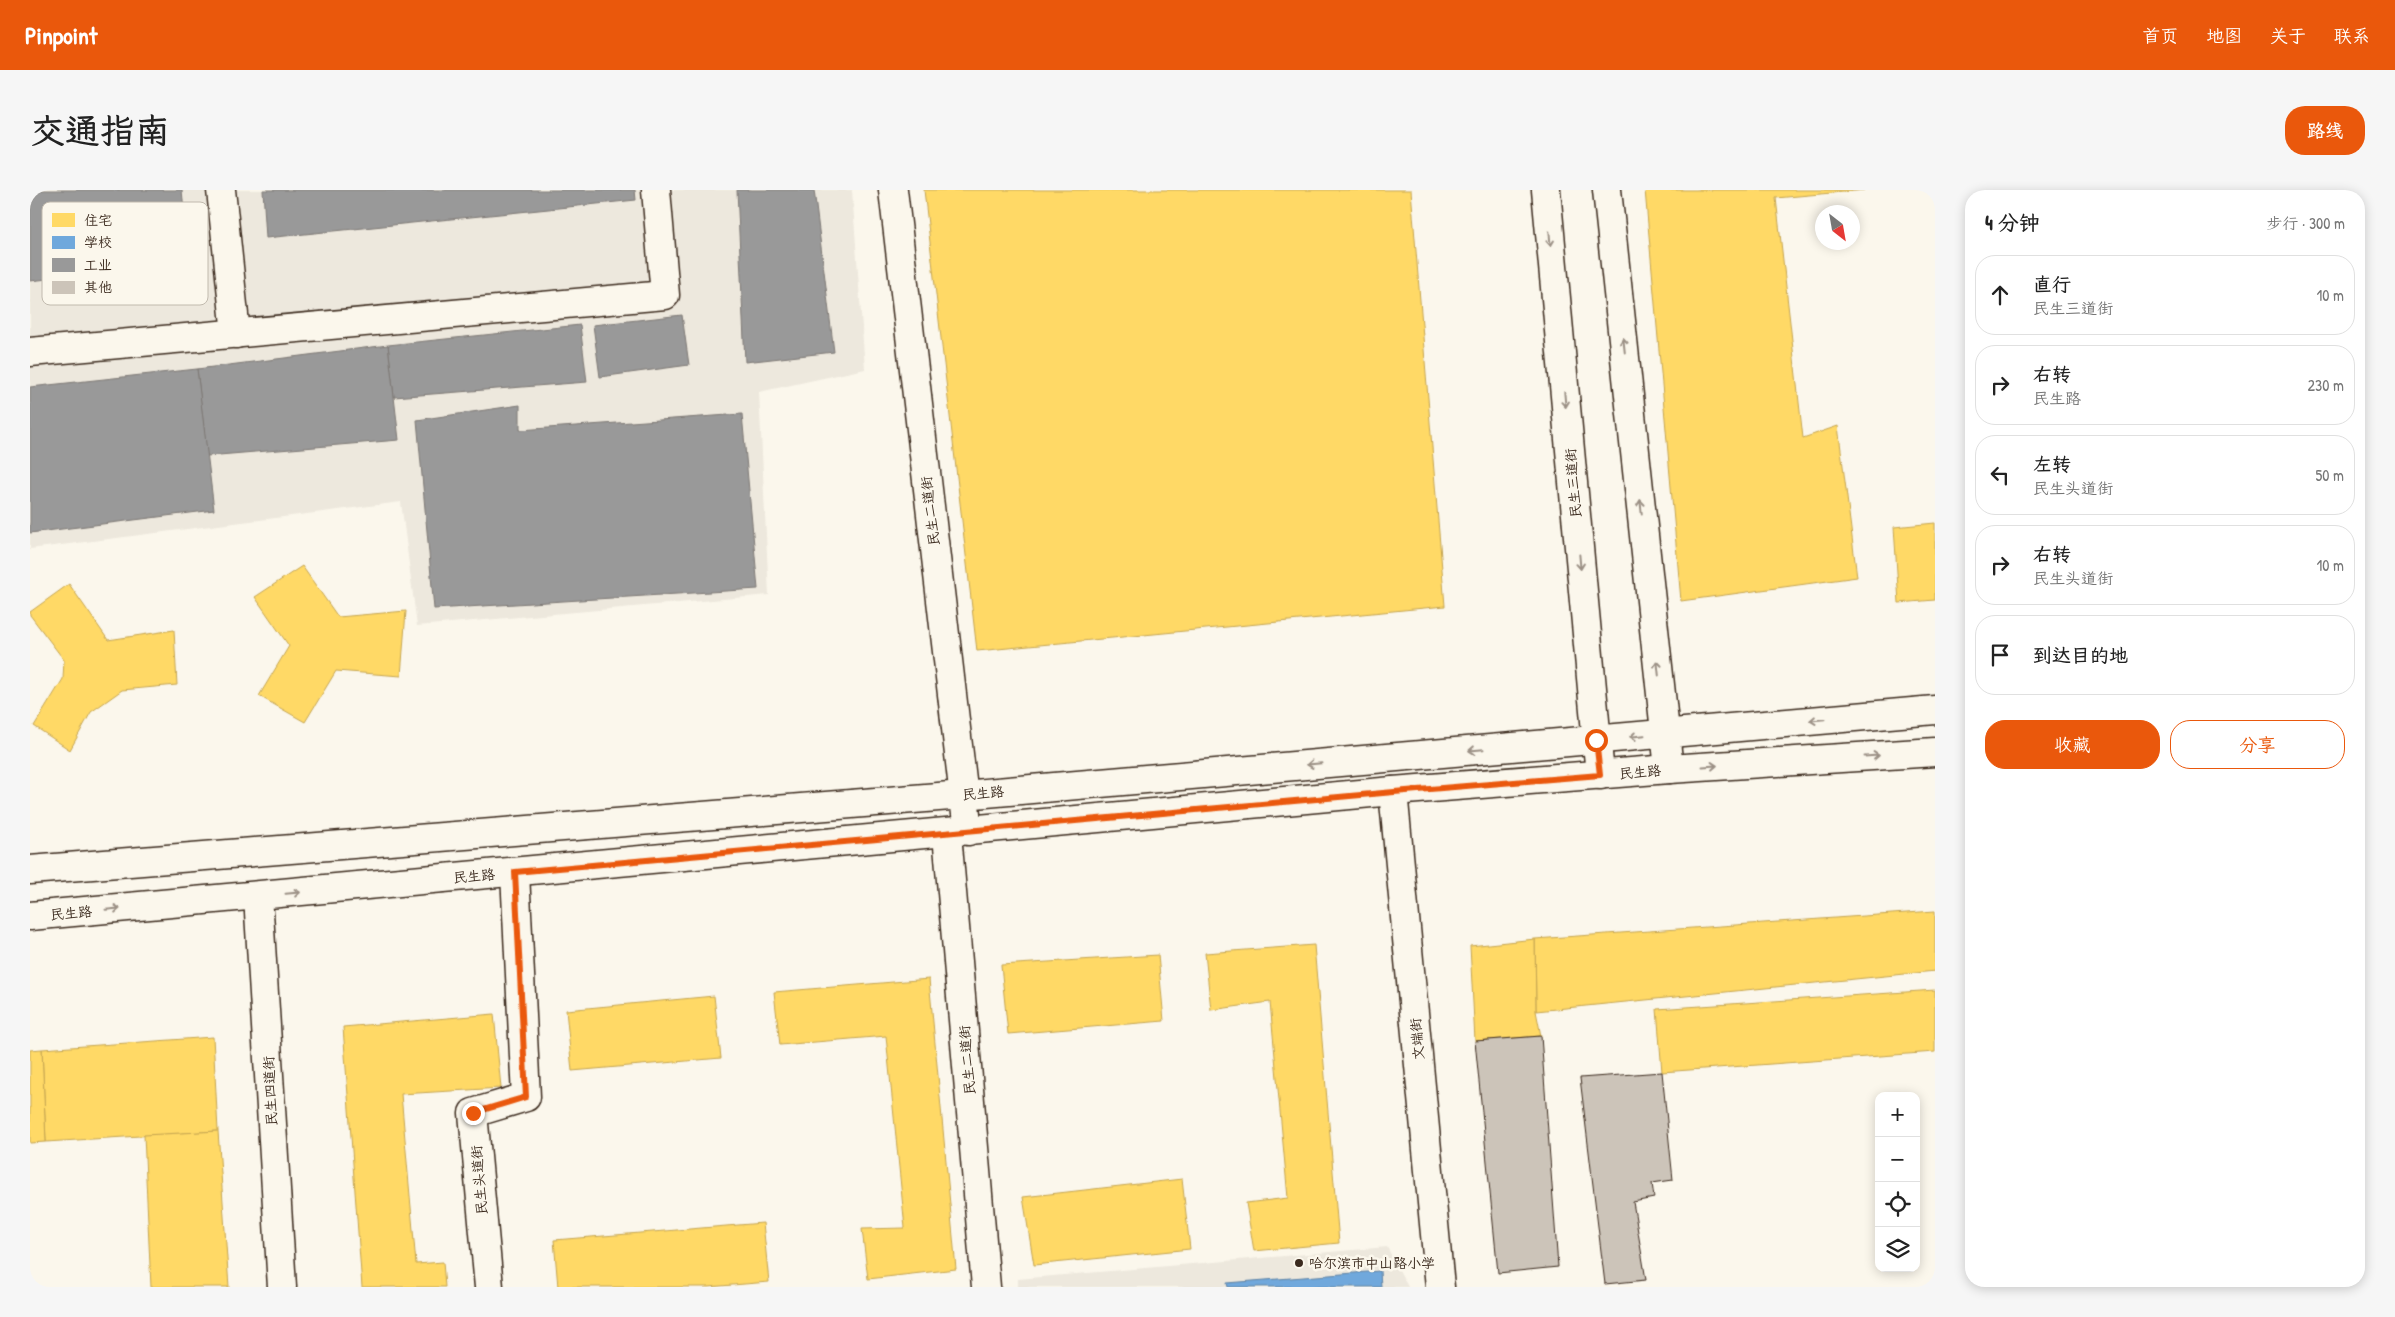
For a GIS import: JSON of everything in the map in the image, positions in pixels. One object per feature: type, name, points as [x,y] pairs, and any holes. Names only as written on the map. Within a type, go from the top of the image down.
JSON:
[{"type":"street","points":[[221,190],[236,334]]},
{"type":"street","points":[[30,352],[665,294],[656,190]]},
{"type":"street","name":"民生二道街","points":[[893,190],[963,795],[958,832],[986,1287]]},
{"type":"street","name":"民生三道街","points":[[1546,190],[1600,775]]},
{"type":"street","points":[[1607,190],[1669,769]]},
{"type":"street","name":"民生路","points":[[30,870],[963,795],[1935,710]]},
{"type":"street","name":"民生路","points":[[30,916],[1394,792],[1669,769],[1935,752]]},
{"type":"street","name":"文端街","points":[[1394,792],[1440,1287]]},
{"type":"street","name":"民生头道街","points":[[489,1287],[473,1113],[526,1097],[515,872]]},
{"type":"street","name":"民生四道街","points":[[258,896],[282,1287]]},
{"type":"shaded area","points":[[30,190],[852,190],[865,369],[759,392],[769,595],[417,626],[401,502],[30,549]]},
{"type":"shaded area","name":"哈尔滨市中山路小学","points":[[1387,1247],[1408,1287],[1018,1287],[1018,1279]]},
{"type":"building: 住宅","points":[[924,190],[1411,190],[1445,606],[977,651]]},
{"type":"building: 住宅","points":[[1645,190],[1865,190],[1776,198],[1803,438],[1838,426],[1857,577],[1681,601]]},
{"type":"building: 住宅","points":[[1935,523],[1935,600],[1899,603],[1894,527]]},
{"type":"building: 住宅","points":[[302,566],[338,617],[406,611],[401,676],[336,671],[305,722],[259,696],[289,646],[255,597]]},
{"type":"building: 住宅","points":[[69,584],[108,640],[174,630],[177,685],[122,690],[91,712],[70,750],[34,726],[63,679],[64,660],[30,615],[30,612]]},
{"type":"building: 住宅","points":[[1935,911],[1935,971],[1536,1011],[1535,939]]},
{"type":"building: 住宅","points":[[1535,939],[1536,1011],[1541,1036],[1475,1041],[1470,946]]},
{"type":"building: 住宅","points":[[1314,945],[1339,1243],[1254,1251],[1246,1203],[1288,1198],[1270,1002],[1211,1010],[1205,953]]},
{"type":"building: 住宅","points":[[1158,955],[1164,1021],[1008,1034],[1001,965]]},
{"type":"building: 住宅","points":[[929,979],[956,1269],[868,1279],[862,1229],[905,1228],[886,1036],[780,1045],[774,992]]},
{"type":"building: 住宅","points":[[1935,990],[1935,1052],[1662,1072],[1657,1009]]},
{"type":"building: 住宅","points":[[714,996],[721,1058],[572,1071],[566,1010]]},
{"type":"building: 住宅","points":[[494,1014],[501,1088],[401,1094],[416,1264],[443,1262],[445,1287],[362,1287],[343,1027]]},
{"type":"building: 住宅","points":[[213,1037],[218,1131],[46,1142],[42,1049]]},
{"type":"building: 住宅","points":[[42,1049],[46,1142],[30,1143],[30,1050]]},
{"type":"building: 住宅","points":[[218,1131],[229,1287],[151,1287],[144,1135]]},
{"type":"building: 住宅","points":[[1182,1179],[1190,1249],[1034,1265],[1023,1197]]},
{"type":"building: 住宅","points":[[763,1223],[769,1282],[708,1287],[558,1287],[554,1240]]},
{"type":"building: 学校","points":[[1380,1271],[1381,1287],[1228,1287],[1227,1283]]},
{"type":"building: 工业","points":[[30,190],[182,190],[183,202],[42,202],[42,280],[30,281]]},
{"type":"building: 工业","points":[[263,190],[635,190],[636,200],[266,238]]},
{"type":"building: 工业","points":[[737,190],[814,190],[834,352],[745,362]]},
{"type":"building: 工业","points":[[682,315],[689,365],[600,377],[593,325]]},
{"type":"building: 工业","points":[[580,325],[587,382],[394,397],[388,345]]},
{"type":"building: 工业","points":[[388,345],[399,440],[207,456],[197,369]]},
{"type":"building: 工业","points":[[197,369],[214,510],[30,533],[30,387]]},
{"type":"building: 工业","points":[[520,405],[520,430],[742,414],[758,589],[434,609],[417,420]]},
{"type":"building: 其他","points":[[1541,1036],[1558,1267],[1498,1273],[1475,1041]]},
{"type":"building: 其他","points":[[1662,1072],[1673,1180],[1652,1183],[1654,1198],[1633,1202],[1646,1280],[1605,1284],[1580,1078]]},
{"type":"place","name":"哈尔滨市中山路小学","points":[[1299,1263]]},
{"type":"route","points":[[473,1113],[526,1097],[515,872],[1600,775],[1596,740]]}]
